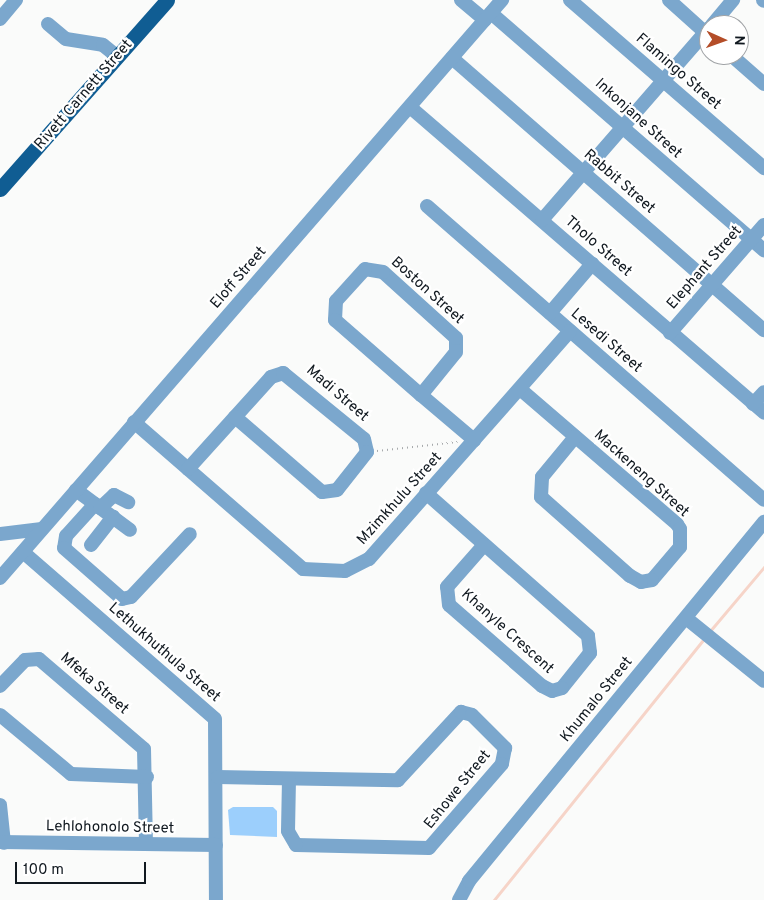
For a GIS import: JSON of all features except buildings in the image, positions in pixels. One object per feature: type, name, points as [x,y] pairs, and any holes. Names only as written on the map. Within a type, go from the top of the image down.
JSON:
[{"type":"main road","name":"Rivett Carnett Street","points":[[0,189],[167,0]]},
{"type":"street","points":[[0,19],[16,0]]},
{"type":"street","name":"Inkonjane Street","points":[[461,0],[488,17],[623,126],[764,250]]},
{"type":"street","name":"Eloff Street","points":[[0,578],[502,0]]},
{"type":"street","name":"Flamingo Street","points":[[570,0],[586,5],[663,81],[764,168]]},
{"type":"street","points":[[669,0],[699,22]]},
{"type":"street","points":[[721,15],[733,0]]},
{"type":"street","points":[[48,24],[66,39],[103,45],[118,57]]},
{"type":"street","points":[[542,220],[699,41]]},
{"type":"street","name":"Rabbit Street","points":[[452,58],[764,330]]},
{"type":"street","points":[[742,65],[764,84]]},
{"type":"street","name":"Tholo Street","points":[[410,107],[759,408]]},
{"type":"street","name":"Lesedi Street","points":[[427,206],[764,500]]},
{"type":"street","name":"Elephant Street","points":[[670,333],[764,225]]},
{"type":"street","points":[[550,313],[592,264]]},
{"type":"street","name":"Boston Street","points":[[421,394],[456,352],[456,338],[383,272],[365,269],[336,301],[333,316],[421,394],[474,440]]},
{"type":"street","name":"Mzimkhulu Street","points":[[134,422],[292,561],[316,572],[345,571],[362,564],[570,331]]},
{"type":"street","name":"Madi Street","points":[[188,469],[271,377],[283,373],[364,439],[367,452]]},
{"type":"street","name":"Mackeneng Street","points":[[520,389],[575,437],[680,529],[680,548],[652,580],[641,582],[630,576],[541,497],[542,477],[575,437]]},
{"type":"street","points":[[759,408],[764,392]]},
{"type":"street","points":[[235,417],[322,492],[337,490],[367,452]]},
{"type":"street","points":[[76,490],[130,530]]},
{"type":"street","name":"Khanyle Crescent","points":[[426,493],[590,640],[590,654],[562,688],[552,691],[542,686],[449,605],[447,587],[484,545]]},
{"type":"street","points":[[128,502],[114,495],[97,506],[63,544],[122,599],[131,597],[190,534]]},
{"type":"street","points":[[91,545],[113,517]]},
{"type":"street","name":"Khumalo Street","points":[[459,900],[469,881],[764,522]]},
{"type":"street","points":[[0,534],[42,529]]},
{"type":"street","name":"Lethukhuthula Street","points":[[23,552],[215,719],[218,777],[216,900]]},
{"type":"street","points":[[686,618],[764,681]]},
{"type":"street","name":"Mfeka Street","points":[[0,686],[25,660],[35,658],[44,662],[144,749],[147,777],[146,844]]},
{"type":"street","name":"Eshowe Street","points":[[218,777],[401,779],[461,712],[472,715],[505,748],[502,764],[429,848],[296,845],[288,831],[289,779]]},
{"type":"street","points":[[0,715],[71,774],[147,777]]},
{"type":"street","name":"Lehlohonolo Street","points":[[0,806],[2,842],[216,845]]},
{"type":"path","points":[[367,452],[474,440]]},
{"type":"waterway","points":[[710,631],[764,567]]},
{"type":"waterway","points":[[494,900],[704,639]]}]
